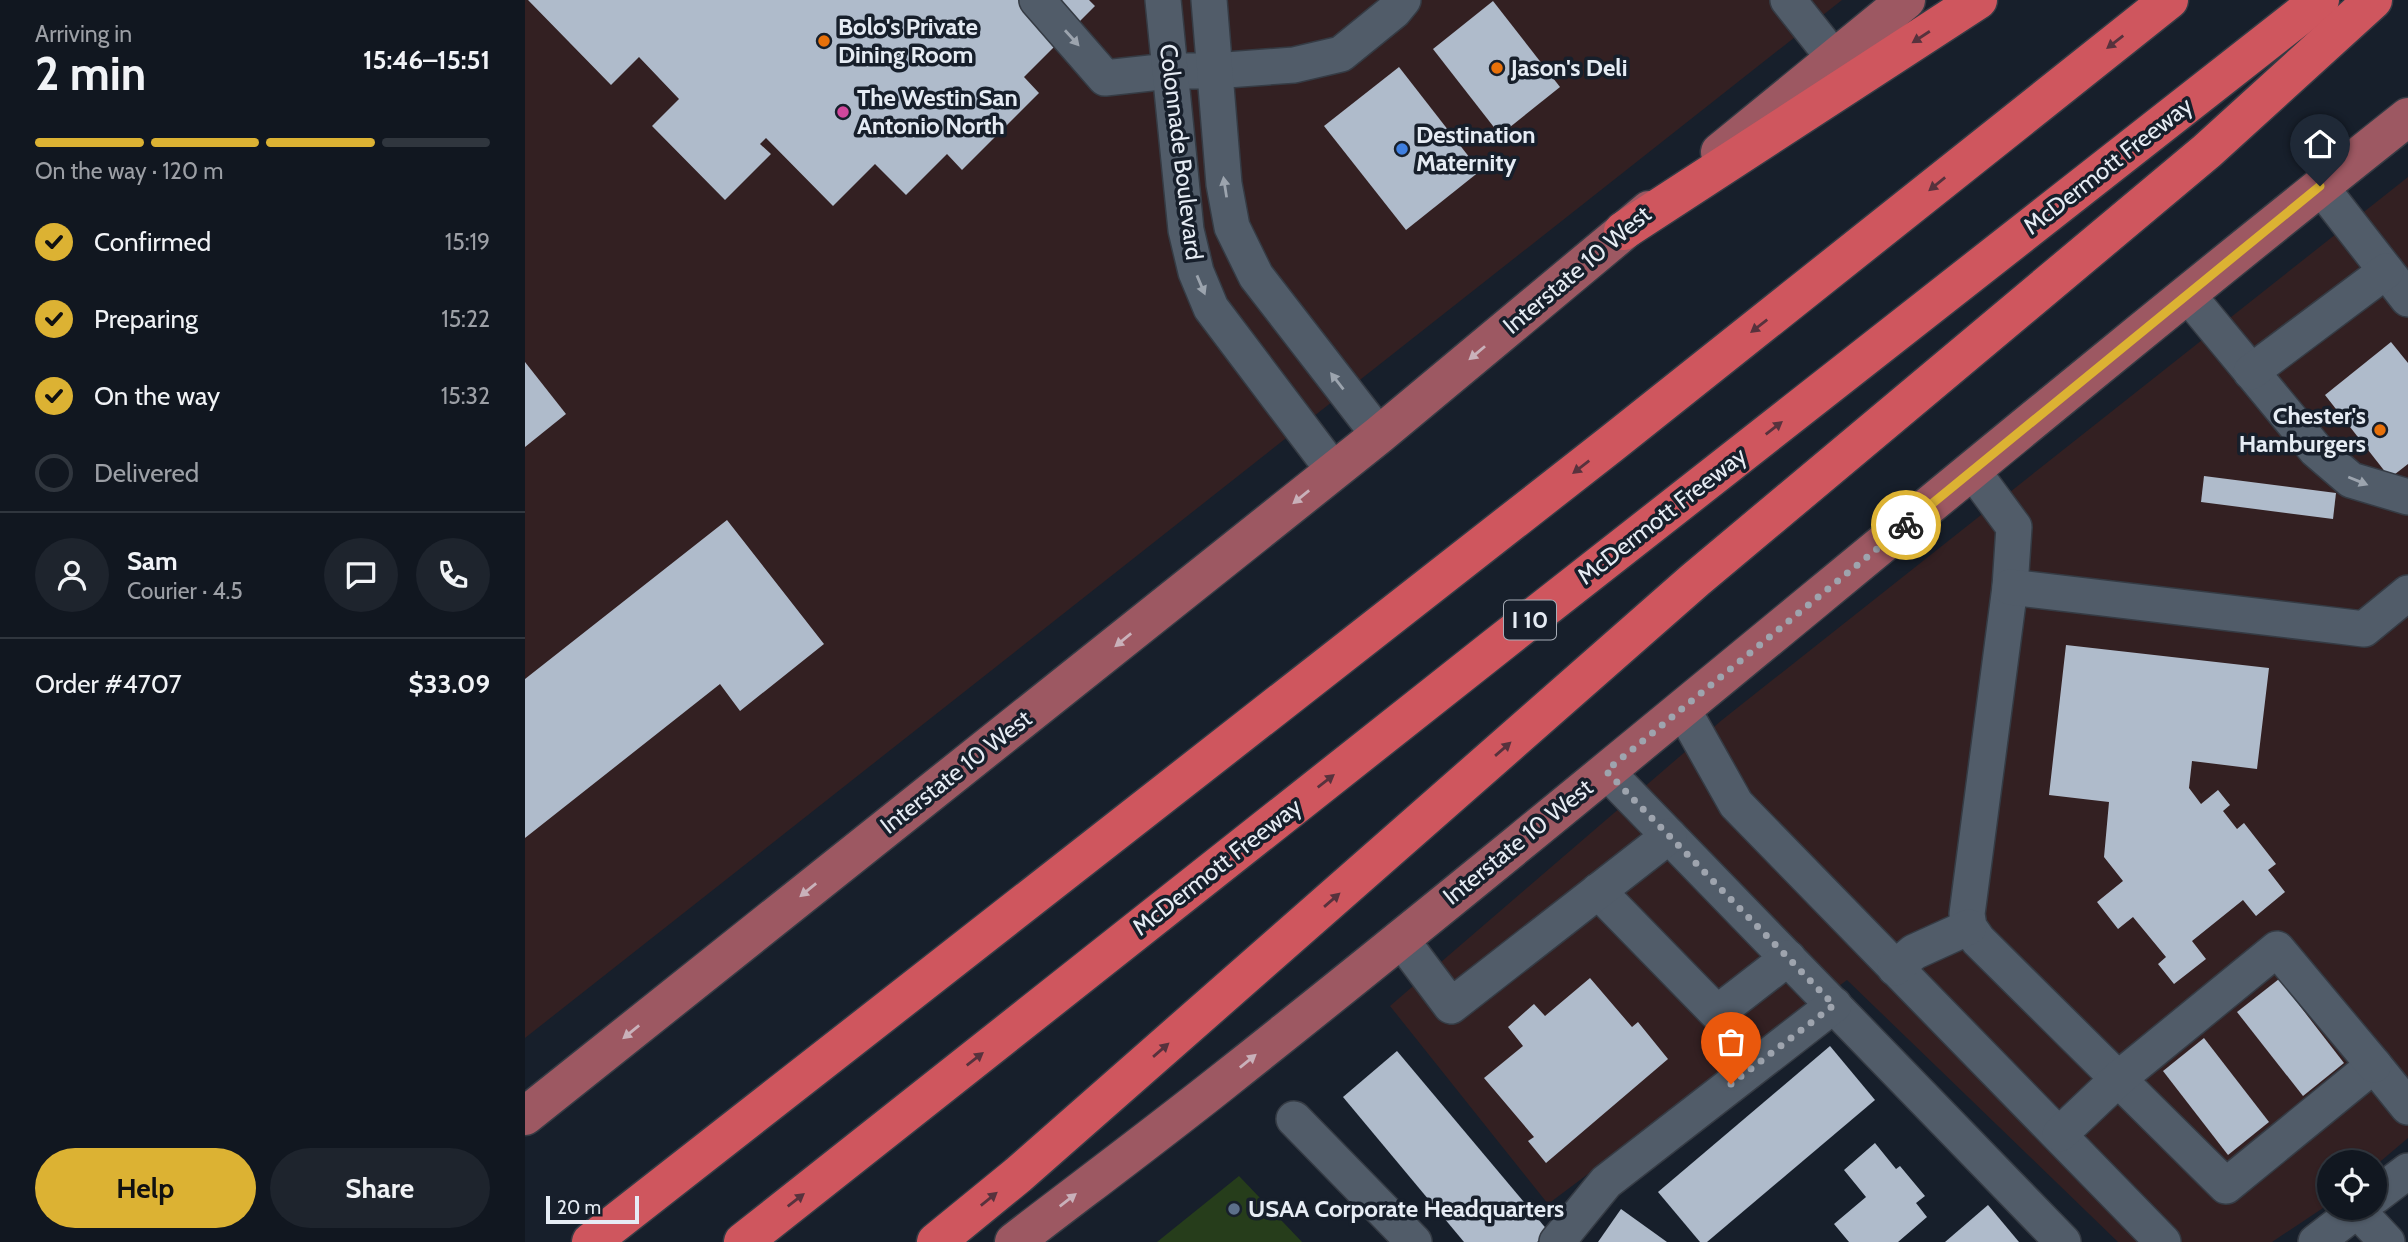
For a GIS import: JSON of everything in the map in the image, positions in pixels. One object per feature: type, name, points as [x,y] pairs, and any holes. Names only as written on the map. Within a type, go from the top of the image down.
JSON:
[{"type":"highway","points":[[1623,232],[1978,0]]},
{"type":"highway","points":[[591,1242],[1611,444],[2169,0]]},
{"type":"highway","name":"McDermott Freeway","points":[[743,1242],[1472,665],[2320,0]]},
{"type":"highway","points":[[936,1242],[1028,1166],[1695,580],[2196,160],[2373,0]]},
{"type":"main road","name":"Interstate 10 West","points":[[525,1116],[1379,435],[1906,0]]},
{"type":"main road","name":"Interstate 10 West","points":[[1014,1242],[1220,1084],[2187,294],[2407,119]]},
{"type":"street","points":[[1037,0],[1105,78],[1169,71],[1213,71],[1294,65],[1341,54],[1394,11],[1403,0]]},
{"type":"street","name":"Colonnade Boulevard","points":[[1163,0],[1186,230],[1196,272],[1211,308],[1334,471]]},
{"type":"street","name":"Colonnade Boulevard","points":[[1209,0],[1224,184],[1233,227],[1256,276],[1379,435]]},
{"type":"street","points":[[1788,0],[1834,58]]},
{"type":"street","points":[[2320,186],[2408,299]]},
{"type":"street","points":[[2251,372],[2386,271]]},
{"type":"street","points":[[2187,294],[2316,450],[2351,481],[2408,497]]},
{"type":"street","points":[[1972,470],[2014,527],[2010,587],[1966,914],[1969,928],[2226,1186],[2374,1065]]},
{"type":"street","points":[[2010,587],[2364,629],[2408,593]]},
{"type":"street","points":[[1682,708],[1736,804],[2163,1242]]},
{"type":"street","points":[[1606,771],[2063,1242]]},
{"type":"street","points":[[1400,938],[1451,1006],[1669,836]]},
{"type":"street","points":[[1598,891],[1717,1013],[1788,958]]},
{"type":"street","points":[[1895,968],[1914,952],[1969,928]]},
{"type":"street","points":[[2060,1134],[2118,1079],[2277,949],[2408,1107]]},
{"type":"street","points":[[1557,1242],[1606,1182],[1834,1005]]},
{"type":"street","points":[[1294,1119],[1414,1242]]},
{"type":"street","points":[[2387,1187],[2408,1171]]},
{"type":"street","points":[[2316,1242],[2345,1220]]},
{"type":"street","points":[[2373,1220],[2387,1242]]},
{"type":"shaded area","points":[[525,0],[1842,0],[525,1038]]},
{"type":"shaded area","points":[[2408,177],[2408,1138],[2387,1156],[2387,1150],[2317,1150],[2317,1212],[2272,1242],[2118,1242],[1847,980],[1548,1204],[1390,1006],[1722,720]]},
{"type":"green space","name":"USAA Corporate Headquarters","points":[[1239,1176],[1302,1242],[1157,1242]]},
{"type":"building","name":"The Westin San Antonio North","points":[[528,0],[1089,0],[1095,6],[1024,77],[1039,93],[962,170],[947,154],[906,195],[875,164],[833,206],[766,138],[760,144],[771,154],[725,200],[652,126],[679,99],[639,57],[611,85]]},
{"type":"building","name":"Jason's Deli","points":[[1493,1],[1560,87],[1500,135],[1433,49]]},
{"type":"building","name":"Destination Maternity","points":[[1399,67],[1480,171],[1406,230],[1324,126]]},
{"type":"building","name":"Chester's Hamburgers","points":[[2391,342],[2408,363],[2408,464],[2390,478],[2325,395]]},
{"type":"building","points":[[525,362],[566,414],[525,447]]},
{"type":"building","points":[[2204,476],[2336,493],[2333,519],[2201,502]]},
{"type":"building","points":[[727,520],[824,644],[740,711],[720,684],[525,838],[525,679]]},
{"type":"building","points":[[2066,645],[2269,668],[2257,769],[2192,761],[2189,788],[2201,804],[2218,790],[2230,805],[2223,811],[2237,829],[2244,823],[2276,864],[2268,870],[2285,892],[2256,916],[2243,900],[2192,941],[2206,959],[2174,984],[2158,964],[2166,957],[2133,917],[2118,929],[2097,902],[2123,881],[2104,857],[2109,802],[2049,795]]},
{"type":"building","points":[[1590,978],[1632,1027],[1638,1022],[1668,1059],[1546,1163],[1528,1141],[1534,1137],[1484,1078],[1523,1046],[1508,1027],[1534,1004],[1545,1016]]},
{"type":"building","points":[[2279,979],[2344,1063],[2303,1096],[2237,1012]]},
{"type":"building","points":[[2204,1038],[2269,1122],[2228,1155],[2163,1071]]},
{"type":"building","points":[[1830,1046],[1875,1100],[1707,1242],[1700,1242],[1658,1192]]},
{"type":"building","points":[[1397,1051],[1549,1232],[1537,1242],[1464,1242],[1343,1097]]},
{"type":"building","points":[[1875,1143],[1896,1169],[1900,1166],[1925,1196],[1916,1203],[1927,1217],[1898,1242],[1849,1242],[1834,1224],[1866,1197],[1844,1170]]},
{"type":"building","points":[[1988,1205],[2019,1242],[1945,1242]]},
{"type":"building","points":[[1621,1209],[1667,1242],[1598,1242]]},
{"type":"way so far","points":[[1731,1084],[1834,1005],[1606,771],[1906,525]]},
{"type":"place","name":"Bolo's Private Dining Room","points":[[824,41]]},
{"type":"place","name":"Jason's Deli","points":[[1497,68]]},
{"type":"place","name":"The Westin San Antonio North","points":[[843,112]]},
{"type":"place","name":"Destination Maternity","points":[[1402,149]]},
{"type":"place","name":"Chester's Hamburgers","points":[[2380,430]]},
{"type":"place","name":"USAA Corporate Headquarters","points":[[1234,1209]]},
{"type":"route","points":[[1906,525],[2320,186]]}]
